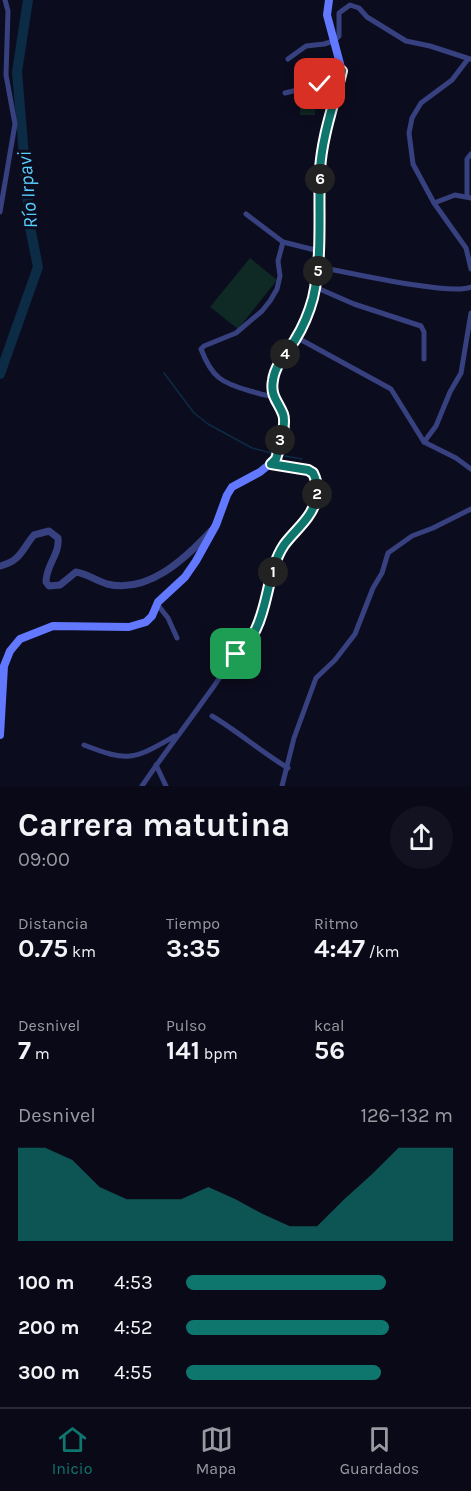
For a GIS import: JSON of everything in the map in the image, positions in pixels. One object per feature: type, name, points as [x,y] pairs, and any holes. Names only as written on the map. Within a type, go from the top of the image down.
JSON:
[{"type":"main road","points":[[0,735],[4,666],[10,651],[20,639],[53,626],[140,626],[152,616],[157,604],[185,577],[216,525],[226,495],[232,487],[273,461],[278,450],[284,422],[283,414],[274,396],[273,380],[278,366],[310,308],[315,287],[319,267],[321,220],[320,168],[342,71],[327,15],[329,0]]},
{"type":"street","points":[[0,212],[15,124],[6,75],[8,11],[5,0]]},
{"type":"street","points":[[288,60],[306,46],[334,41],[339,36],[339,12],[347,6],[354,6],[367,17],[406,41],[470,59],[452,80],[421,103],[409,126],[413,164],[434,203],[469,253],[471,269]]},
{"type":"street","points":[[285,93],[329,81],[342,71]]},
{"type":"street","points":[[434,203],[455,195],[469,197],[467,159],[471,154]]},
{"type":"street","points":[[246,214],[283,242],[319,251]]},
{"type":"street","points":[[274,396],[231,386],[221,380],[213,372],[201,350],[204,346],[236,333],[270,301],[277,289],[280,276],[278,261],[283,242]]},
{"type":"street","points":[[464,244],[471,247]]},
{"type":"street","points":[[319,267],[372,278],[441,287],[466,289],[471,286]]},
{"type":"street","points":[[315,287],[354,304],[421,326],[424,332],[424,359]]},
{"type":"street","points":[[424,442],[436,426],[450,392],[461,374],[471,313]]},
{"type":"street","points":[[296,337],[391,389],[424,442],[456,458],[471,469]]},
{"type":"street","points":[[142,786],[236,654],[255,632],[278,557],[284,545],[314,508],[317,485],[313,473],[273,461]]},
{"type":"street","points":[[282,786],[294,738],[316,678],[335,660],[355,634],[373,588],[382,573],[388,553],[412,536],[471,509]]},
{"type":"street","points":[[0,566],[23,553],[34,535],[49,531],[58,538],[55,556],[46,571],[46,582],[49,586],[60,585],[76,572],[107,584],[130,586],[148,581],[165,570],[186,555],[216,525]]},
{"type":"street","points":[[157,604],[168,618],[177,638]]},
{"type":"street","points":[[212,716],[237,731],[261,752],[288,768]]},
{"type":"street","points":[[84,745],[129,758],[142,754],[177,735]]},
{"type":"street","points":[[156,765],[166,786]]},
{"type":"green space","points":[[301,89],[316,90],[315,115],[300,115]]},
{"type":"green space","points":[[250,258],[277,280],[238,329],[210,307]]},
{"type":"waterway","name":"Río Irpavi","points":[[0,374],[38,267],[30,227],[17,72],[28,0]]},
{"type":"waterway","points":[[164,373],[194,413],[208,424],[252,448],[275,454]]},
{"type":"waterway","points":[[279,455],[302,459]]},
{"type":"route","points":[[236,654],[255,632],[278,557],[284,545],[308,518],[317,498],[317,485],[313,473],[308,470],[271,464],[276,459],[284,422],[283,414],[274,401],[273,380],[278,366],[305,322],[314,295],[319,267],[320,168],[329,119],[342,71],[333,79],[320,84]]}]
